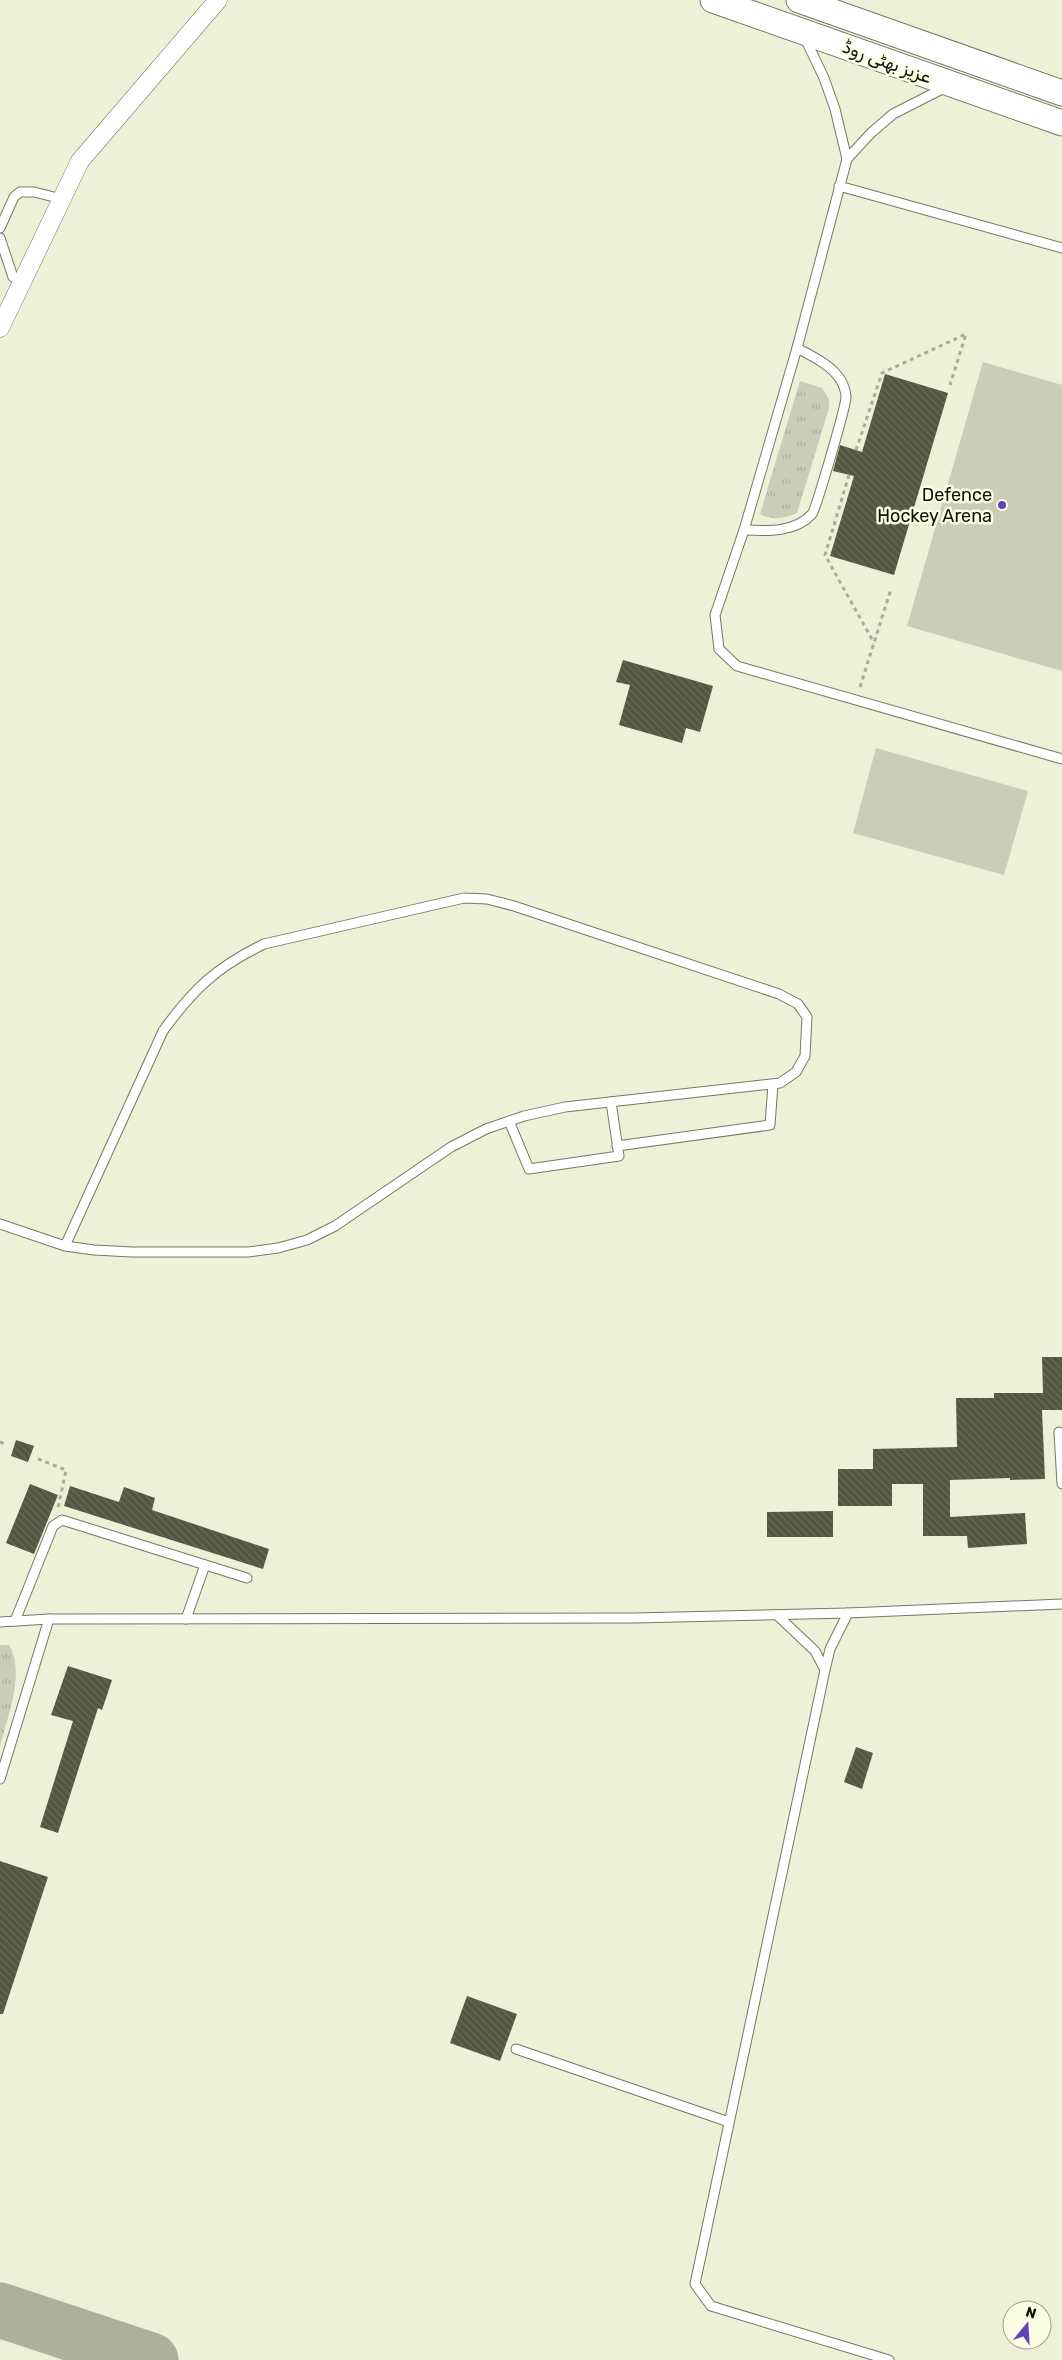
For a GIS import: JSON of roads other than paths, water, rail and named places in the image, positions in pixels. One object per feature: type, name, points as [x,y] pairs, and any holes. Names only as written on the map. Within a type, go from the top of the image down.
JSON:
[{"type":"main road","name":"عزیز بھٹی روڈ","points":[[713,0],[1062,123]]},
{"type":"main road","name":"عزیز بھٹی روڈ","points":[[799,0],[1062,93]]},
{"type":"street","points":[[0,328],[80,161],[218,0]]},
{"type":"lane","points":[[801,31],[824,78],[834,108],[846,159]]},
{"type":"lane","points":[[950,85],[893,114],[846,159],[797,348],[744,530],[715,615],[719,649],[737,666],[1062,759]]},
{"type":"lane","points":[[838,186],[1062,248]]},
{"type":"lane","points":[[0,228],[14,197],[20,192],[34,192],[62,199]]},
{"type":"lane","points":[[0,238],[13,277],[22,282]]},
{"type":"lane","points":[[744,530],[774,531],[802,521],[813,513],[830,455],[846,397],[841,380],[818,360],[797,348]]},
{"type":"lane","points":[[0,1224],[65,1246],[132,1252],[248,1252],[278,1248],[307,1240],[335,1226],[451,1147],[486,1129],[509,1121],[565,1107],[780,1083],[796,1072],[805,1056],[807,1017],[798,1004],[779,994],[514,906],[486,899],[464,898],[434,904],[264,944],[237,957],[210,976],[184,1001],[163,1030],[65,1246]]},
{"type":"lane","points":[[618,1146],[770,1125],[772,1084]]},
{"type":"lane","points":[[509,1121],[530,1169],[619,1156],[611,1102]]},
{"type":"lane","points":[[1059,1432],[1062,1484]]},
{"type":"lane","points":[[15,1621],[53,1526],[57,1522],[67,1520],[247,1578]]},
{"type":"lane","points":[[186,1619],[205,1565]]},
{"type":"lane","points":[[0,1622],[49,1619],[634,1618],[848,1613],[1062,1604]]},
{"type":"lane","points":[[848,1613],[834,1641],[824,1670],[695,2276],[695,2284],[711,2306],[889,2360]]},
{"type":"lane","points":[[777,1615],[814,1650],[824,1670]]},
{"type":"lane","points":[[0,1779],[49,1619]]},
{"type":"lane","points":[[516,2049],[729,2122]]},
{"type":"place","name":"Defence Hockey Arena","points":[[1002,505]]}]
